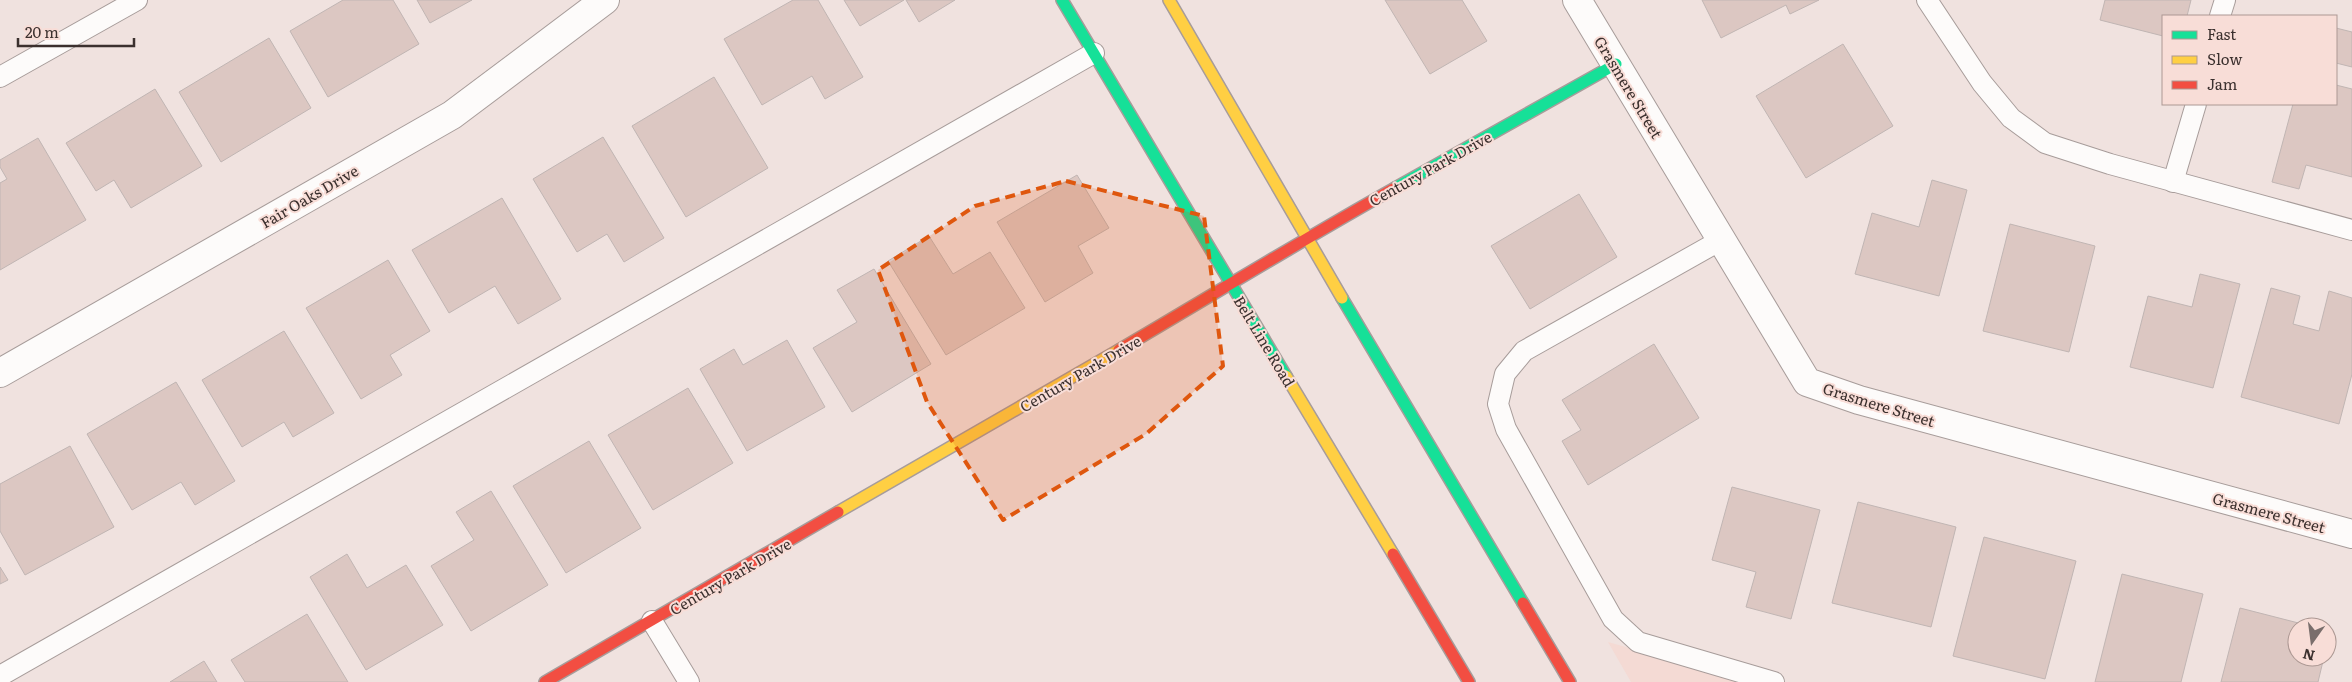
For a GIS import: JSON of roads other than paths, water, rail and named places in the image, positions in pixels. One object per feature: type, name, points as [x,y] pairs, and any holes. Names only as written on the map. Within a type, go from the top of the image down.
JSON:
[{"type":"main road","name":"Belt Line Road","points":[[1062,0],[1468,682]]},
{"type":"main road","points":[[1169,0],[1306,238],[1570,682]]},
{"type":"main road","name":"Century Park Drive","points":[[545,682],[1231,285],[1306,238],[1616,64]]},
{"type":"street","name":"Fair Oaks Drive","points":[[0,373],[452,115],[605,0]]},
{"type":"street","name":"Grasmere Street","points":[[1577,0],[1807,382],[1859,400],[2352,534]]},
{"type":"lane","points":[[0,77],[137,0]]},
{"type":"lane","points":[[1927,0],[1982,83],[2011,118],[2045,143],[2174,182],[2352,230]]},
{"type":"lane","points":[[2220,15],[2225,0]]},
{"type":"lane","points":[[0,676],[1094,53]]},
{"type":"lane","points":[[2174,182],[2196,105]]},
{"type":"lane","points":[[1721,240],[1524,351],[1505,374],[1498,404],[1506,429],[1613,619],[1638,642],[1774,682]]},
{"type":"lane","points":[[652,621],[689,682]]}]
